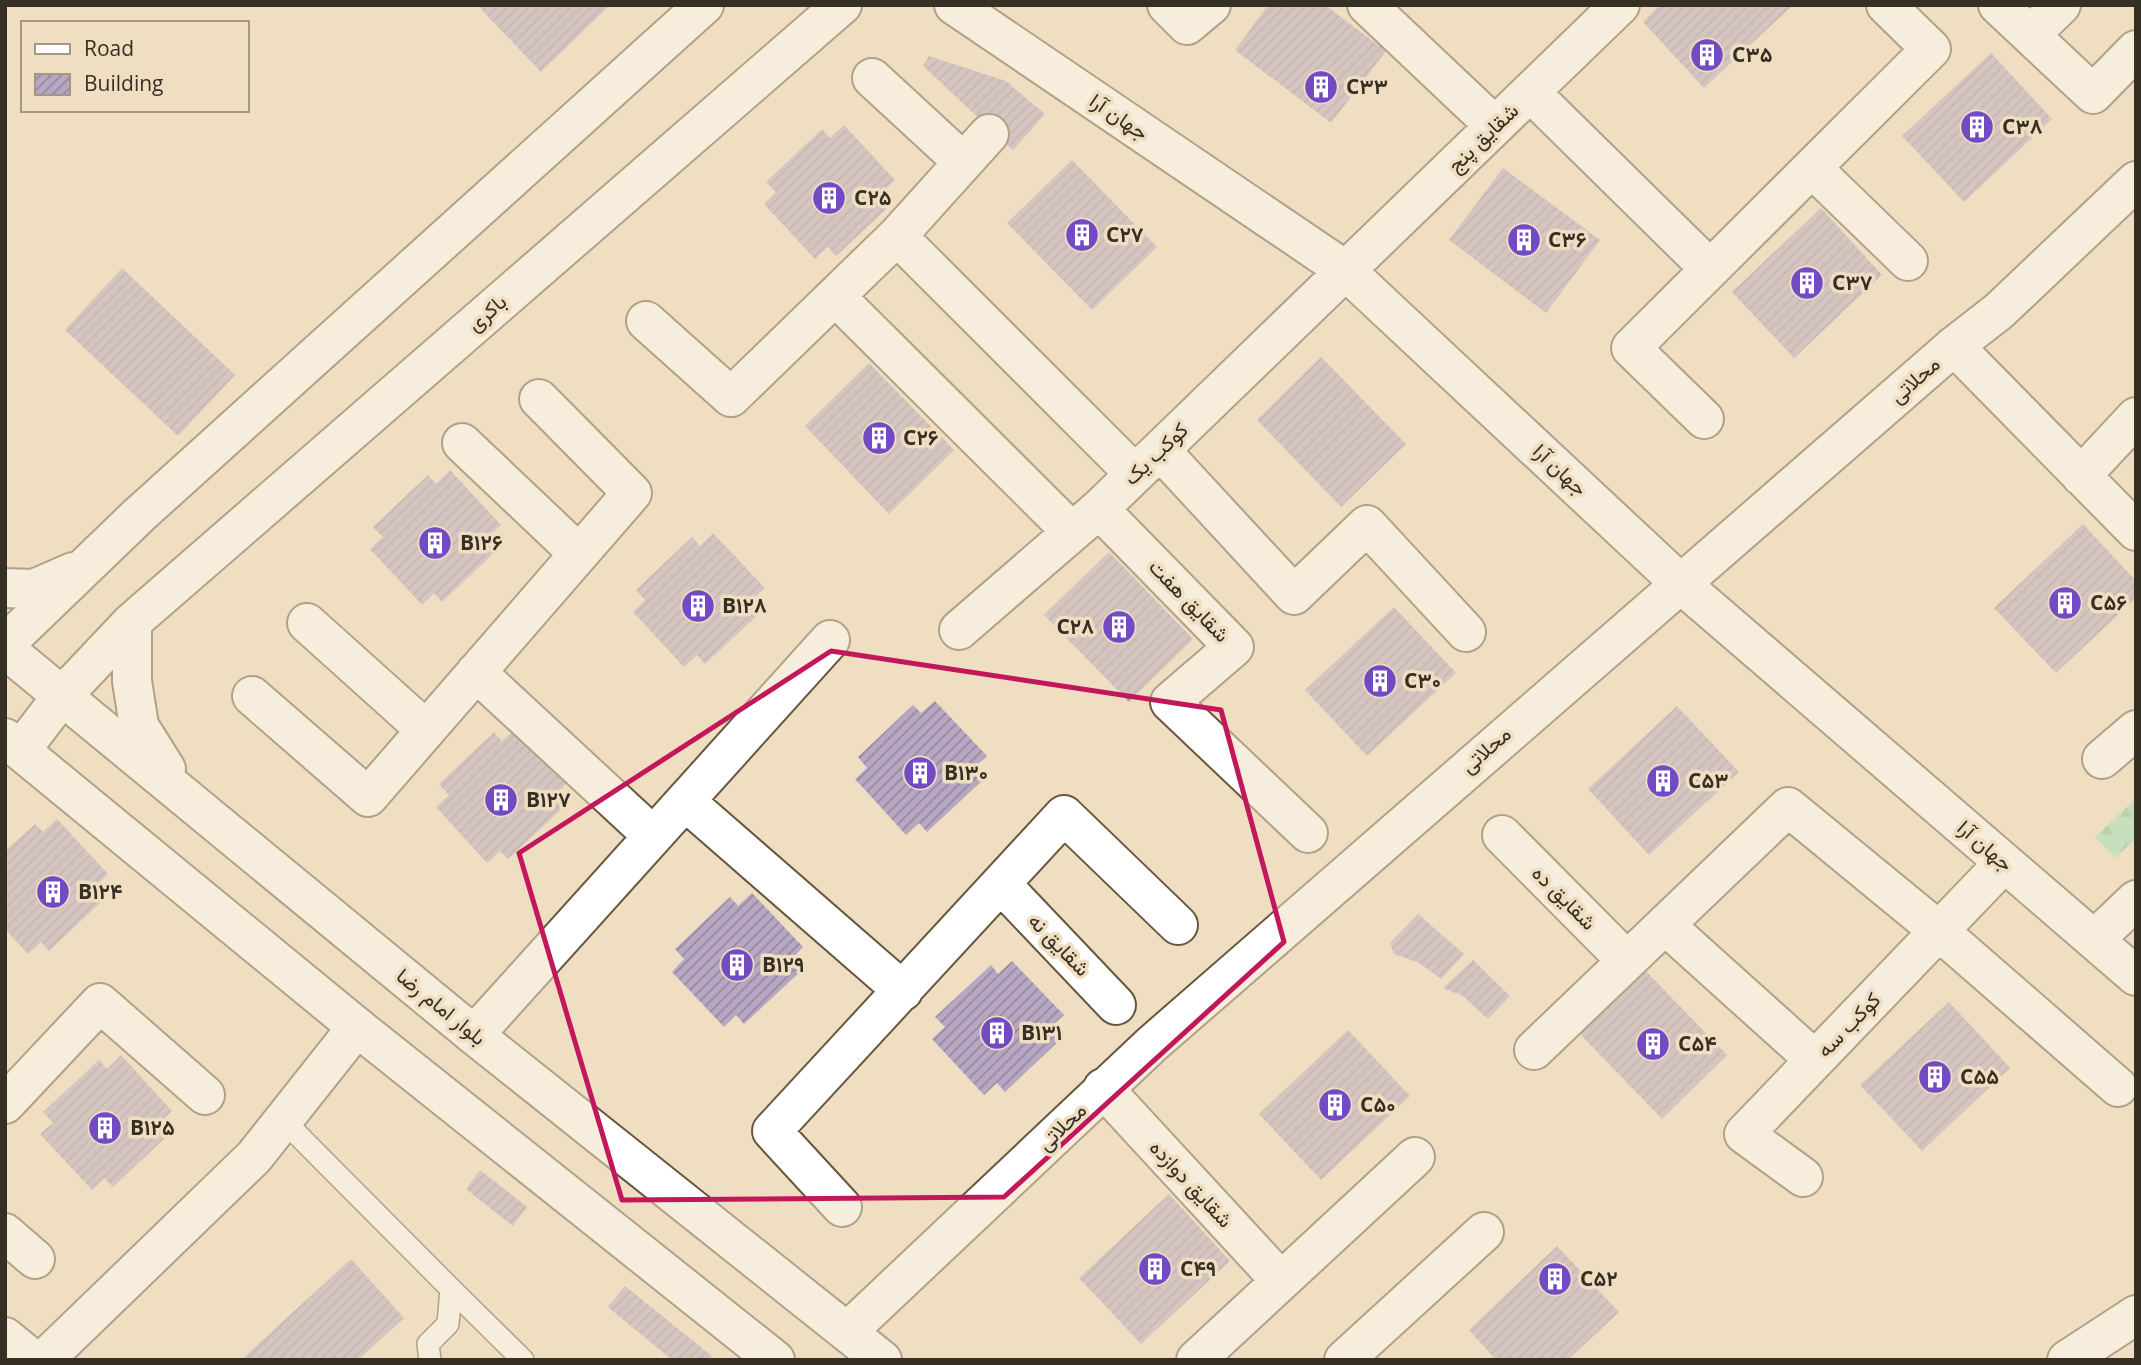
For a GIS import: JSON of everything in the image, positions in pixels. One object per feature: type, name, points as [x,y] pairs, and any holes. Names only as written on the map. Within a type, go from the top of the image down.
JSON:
[{"type":"street","points":[[5,647],[87,565],[705,5]]},
{"type":"street","name":"باکری","points":[[13,744],[132,622],[842,5]]},
{"type":"street","name":"جهان آرا","points":[[954,5],[1345,270],[1681,584],[2136,976]]},
{"type":"street","points":[[1167,5],[1187,25],[1211,5]]},
{"type":"street","points":[[1367,5],[1495,126]]},
{"type":"street","name":"شقایق پنج","points":[[1345,270],[1620,5]]},
{"type":"street","points":[[1704,419],[1631,348],[1931,49],[1886,5]]},
{"type":"street","points":[[1998,5],[2093,94],[2136,50]]},
{"type":"street","points":[[2030,35],[2061,5]]},
{"type":"street","points":[[872,78],[962,161]]},
{"type":"street","points":[[1530,92],[1710,269]]},
{"type":"street","points":[[646,321],[732,397],[897,236],[989,134]]},
{"type":"street","points":[[1812,168],[1908,261]]},
{"type":"street","name":"محلاتی","points":[[847,1332],[1102,1088],[1346,872],[1954,346],[1999,311],[2136,181]]},
{"type":"street","points":[[897,236],[1294,596],[1367,525],[1466,632]]},
{"type":"street","name":"کوکب یک","points":[[959,630],[1085,521],[1345,270]]},
{"type":"street","points":[[835,296],[1085,521]]},
{"type":"street","points":[[1954,346],[2136,531]]},
{"type":"street","points":[[252,696],[368,797],[632,493],[539,399]]},
{"type":"street","points":[[2081,476],[2136,417]]},
{"type":"street","points":[[462,443],[579,554]]},
{"type":"street","name":"شقایق هفت","points":[[1085,521],[1234,647],[1170,702],[1308,833]]},
{"type":"street","points":[[5,588],[34,589],[87,565]]},
{"type":"street","points":[[132,622],[132,681],[139,726],[184,796]]},
{"type":"street","points":[[307,622],[426,730]]},
{"type":"street","points":[[474,1035],[830,640]]},
{"type":"street","name":"بلوار امام رضا","points":[[5,647],[474,1035],[882,1360]]},
{"type":"street","points":[[476,672],[653,836]]},
{"type":"street","points":[[2102,759],[2136,730]]},
{"type":"street","points":[[13,744],[357,1027],[775,1360]]},
{"type":"street","points":[[685,801],[902,991]]},
{"type":"street","points":[[1534,1050],[1788,807],[1940,931],[2118,1087]]},
{"type":"street","points":[[842,1207],[772,1130],[1064,815],[1178,925]]},
{"type":"street","name":"شقایق ده","points":[[1502,835],[1627,961]]},
{"type":"street","name":"کوکب سه","points":[[1803,1177],[1744,1134],[2004,863]]},
{"type":"street","name":"شقایق نه","points":[[1001,884],[1116,1005]]},
{"type":"street","points":[[2094,940],[2136,901]]},
{"type":"street","points":[[1665,925],[1815,1060]]},
{"type":"street","points":[[8,1096],[100,1003],[205,1095]]},
{"type":"street","points":[[44,1360],[254,1157],[357,1027]]},
{"type":"street","name":"شقایق دوازده","points":[[1102,1088],[1280,1280]]},
{"type":"street","points":[[1196,1360],[1415,1157]]},
{"type":"street","points":[[1344,1360],[1484,1232]]},
{"type":"street","points":[[5,1233],[35,1259]]},
{"type":"street","points":[[2067,1360],[2136,1315]]},
{"type":"street","points":[[5,1337],[33,1360]]},
{"type":"lane","points":[[284,1120],[523,1360]]},
{"type":"lane","points":[[430,1360],[428,1345],[448,1324],[451,1289]]},
{"type":"highlighted area","points":[[831,651],[1221,710],[1284,942],[1004,1197],[622,1200],[519,853]]},
{"type":"green space","points":[[2136,798],[2136,839],[2115,858],[2095,837]]},
{"type":"building","points":[[477,5],[610,5],[541,72]]},
{"type":"building","name":"C۳۳","points":[[1268,5],[1325,5],[1386,51],[1331,123],[1235,50]]},
{"type":"building","name":"C۳۵","points":[[1660,5],[1793,5],[1704,88],[1643,22]]},
{"type":"building","name":"C۳۸","points":[[1991,53],[2052,119],[1964,202],[1902,136]]},
{"type":"building","points":[[929,56],[1006,81],[1045,114],[1013,150],[923,66]]},
{"type":"building","name":"C۲۵","points":[[844,125],[895,180],[882,192],[893,203],[836,256],[828,247],[815,259],[764,204],[776,192],[766,182],[822,129],[830,138]]},
{"type":"building","name":"C۲۷","points":[[1072,160],[1157,247],[1092,310],[1007,223]]},
{"type":"building","name":"C۳۶","points":[[1503,168],[1600,240],[1546,313],[1449,240]]},
{"type":"building","name":"C۳۷","points":[[1821,208],[1882,275],[1794,358],[1732,292]]},
{"type":"building","points":[[122,268],[235,375],[178,436],[65,330]]},
{"type":"building","points":[[1321,357],[1406,444],[1341,507],[1257,420]]},
{"type":"building","name":"C۲۶","points":[[869,363],[954,450],[889,514],[805,426]]},
{"type":"building","name":"B۱۲۶","points":[[450,470],[501,525],[488,537],[499,548],[442,602],[434,593],[422,605],[370,549],[383,537],[373,527],[428,475],[436,484]]},
{"type":"building","name":"C۵۶","points":[[2083,524],[2136,581],[2136,598],[2056,673],[1994,608]]},
{"type":"building","name":"B۱۲۸","points":[[713,533],[765,588],[752,600],[762,611],[705,664],[697,655],[684,667],[633,612],[645,600],[636,590],[692,537],[700,546]]},
{"type":"building","name":"C۲۸","points":[[1109,552],[1193,639],[1129,702],[1044,615]]},
{"type":"building","name":"C۳۰","points":[[1394,607],[1456,673],[1367,756],[1305,690]]},
{"type":"building","name":"B۱۳۰","points":[[935,701],[987,756],[973,768],[984,779],[927,832],[919,823],[906,835],[855,779],[867,768],[858,757],[913,705],[921,713]]},
{"type":"building","name":"C۵۳","points":[[1677,706],[1739,772],[1649,855],[1588,789]]},
{"type":"building","name":"B۱۲۷","points":[[516,728],[567,783],[555,795],[565,806],[508,859],[500,851],[487,863],[436,807],[449,795],[439,784],[494,732],[502,741]]},
{"type":"building","name":"B۱۲۴","points":[[57,819],[108,874],[95,887],[105,898],[49,951],[41,942],[28,954],[5,929],[5,851],[35,824],[43,832]]},
{"type":"building","name":"B۱۲۹","points":[[752,893],[803,947],[791,960],[801,971],[744,1024],[736,1015],[724,1027],[672,972],[684,959],[675,949],[730,897],[738,906]]},
{"type":"building","points":[[1418,914],[1464,954],[1441,979],[1419,963],[1394,954],[1390,943]]},
{"type":"building","points":[[1473,960],[1510,996],[1488,1019],[1463,996],[1443,988]]},
{"type":"building","name":"B۱۳۱","points":[[1012,961],[1064,1015],[1051,1027],[1061,1039],[1005,1092],[997,1083],[984,1095],[932,1039],[945,1027],[935,1017],[991,965],[998,974]]},
{"type":"building","name":"C۵۴","points":[[1643,968],[1727,1055],[1662,1119],[1578,1032]]},
{"type":"building","name":"C۵۵","points":[[1949,1002],[2010,1068],[1922,1151],[1860,1085]]},
{"type":"building","name":"C۵۰","points":[[1348,1030],[1410,1096],[1321,1180],[1259,1114]]},
{"type":"building","name":"B۱۲۵","points":[[121,1055],[172,1111],[159,1123],[169,1134],[113,1187],[104,1178],[92,1190],[40,1134],[53,1123],[43,1112],[99,1060],[107,1069]]},
{"type":"building","points":[[480,1170],[527,1207],[513,1226],[466,1189]]},
{"type":"building","name":"C۴۹","points":[[1169,1194],[1230,1261],[1141,1344],[1079,1278]]},
{"type":"building","name":"C۵۲","points":[[1557,1246],[1619,1312],[1568,1360],[1496,1360],[1469,1330]]},
{"type":"building","points":[[351,1259],[404,1318],[358,1360],[241,1360]]},
{"type":"building","points":[[625,1286],[712,1356],[707,1360],[672,1360],[608,1307]]},
{"type":"place","name":"C۳۵","points":[[1707,55]]},
{"type":"place","name":"C۳۳","points":[[1321,87]]},
{"type":"place","name":"C۳۸","points":[[1977,127]]},
{"type":"place","name":"C۲۵","points":[[829,198]]},
{"type":"place","name":"C۲۷","points":[[1082,235]]},
{"type":"place","name":"C۳۶","points":[[1524,240]]},
{"type":"place","name":"C۳۷","points":[[1807,283]]},
{"type":"place","name":"C۲۶","points":[[879,438]]},
{"type":"place","name":"B۱۲۶","points":[[435,543]]},
{"type":"place","name":"C۵۶","points":[[2065,603]]},
{"type":"place","name":"B۱۲۸","points":[[698,606]]},
{"type":"place","name":"C۲۸","points":[[1119,627]]},
{"type":"place","name":"C۳۰","points":[[1380,681]]},
{"type":"place","name":"B۱۳۰","points":[[920,773]]},
{"type":"place","name":"C۵۳","points":[[1663,781]]},
{"type":"place","name":"B۱۲۷","points":[[501,800]]},
{"type":"place","name":"B۱۲۴","points":[[53,892]]},
{"type":"place","name":"B۱۲۹","points":[[737,965]]},
{"type":"place","name":"B۱۳۱","points":[[997,1033]]},
{"type":"place","name":"C۵۴","points":[[1653,1044]]},
{"type":"place","name":"C۵۵","points":[[1935,1077]]},
{"type":"place","name":"C۵۰","points":[[1335,1105]]},
{"type":"place","name":"B۱۲۵","points":[[105,1128]]},
{"type":"place","name":"C۴۹","points":[[1155,1269]]},
{"type":"place","name":"C۵۲","points":[[1555,1279]]}]
